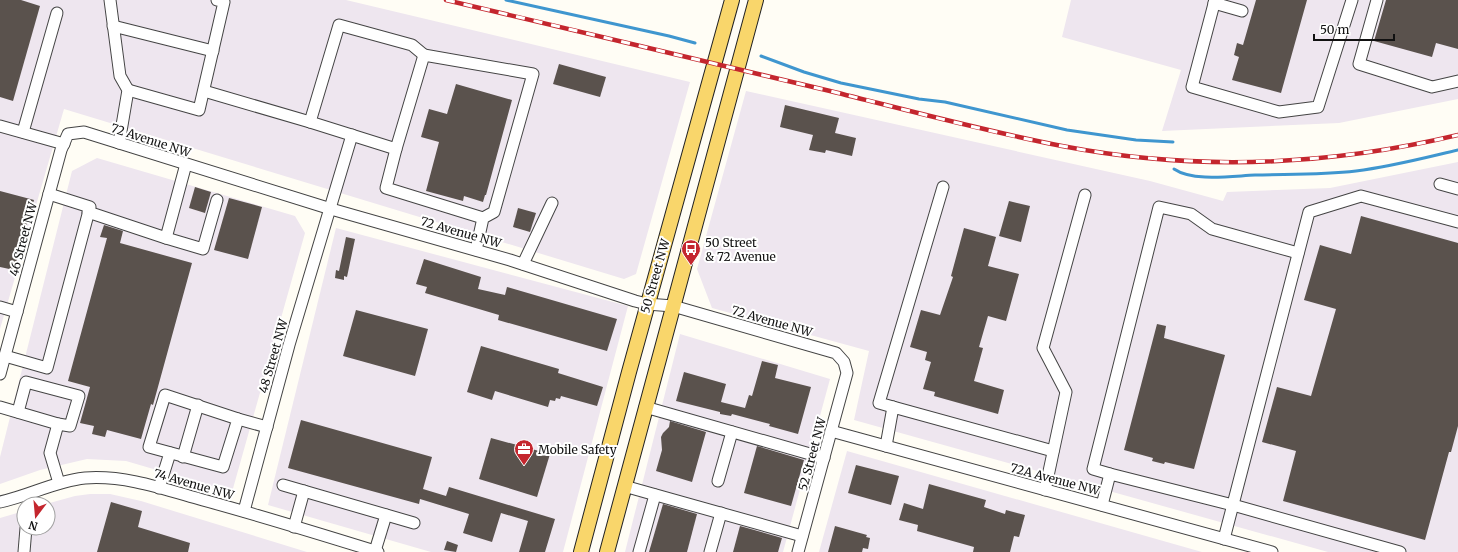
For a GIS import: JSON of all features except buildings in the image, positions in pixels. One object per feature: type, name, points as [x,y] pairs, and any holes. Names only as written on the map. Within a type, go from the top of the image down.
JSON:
[{"type":"main road","name":"50 Street NW","points":[[581,552],[732,0]]},
{"type":"main road","name":"50 Street NW","points":[[606,552],[756,0]]},
{"type":"street","points":[[110,0],[120,76],[128,90],[119,143]]},
{"type":"street","points":[[128,90],[199,110],[224,2],[218,0]]},
{"type":"street","points":[[1242,11],[1215,2],[1192,87],[1279,112],[1318,107],[1352,0]]},
{"type":"street","points":[[1377,0],[1359,64],[1432,87],[1458,81]]},
{"type":"street","points":[[23,132],[57,13]]},
{"type":"street","points":[[310,122],[339,25],[412,45],[424,55],[533,74],[494,212],[483,218],[386,188],[424,55]]},
{"type":"street","points":[[113,26],[213,52]]},
{"type":"street","points":[[204,91],[396,149]]},
{"type":"street","name":"72 Avenue NW","points":[[0,126],[23,132],[66,139],[84,132],[330,209],[476,250],[648,304],[673,306],[827,350],[836,353],[844,362]]},
{"type":"street","name":"48 Street NW","points":[[244,511],[289,345],[352,135]]},
{"type":"street","name":"46 Street NW","points":[[0,374],[49,194],[66,139]]},
{"type":"street","points":[[166,238],[186,164]]},
{"type":"street","points":[[1440,184],[1458,189]]},
{"type":"street","points":[[943,187],[879,403],[1053,451]]},
{"type":"street","points":[[5,356],[47,368],[90,207],[49,194]]},
{"type":"street","points":[[1044,490],[1066,392],[1043,348],[1085,195]]},
{"type":"street","points":[[1224,539],[1309,212],[1361,196],[1458,222]]},
{"type":"street","points":[[88,212],[204,249],[216,200]]},
{"type":"street","points":[[522,264],[552,203]]},
{"type":"street","points":[[1298,254],[1212,229],[1191,214],[1159,207],[1093,469],[1233,505],[1400,552]]},
{"type":"street","points":[[476,250],[483,218]]},
{"type":"street","points":[[0,307],[17,312]]},
{"type":"street","name":"52 Street NW","points":[[798,552],[847,373],[844,362]]},
{"type":"street","points":[[0,407],[58,424],[70,426],[79,396],[26,382],[18,412]]},
{"type":"street","points":[[238,419],[223,467],[149,447],[165,395],[267,427]]},
{"type":"street","points":[[183,457],[198,405]]},
{"type":"street","points":[[886,446],[893,407]]},
{"type":"street","points":[[645,408],[824,458]]},
{"type":"street","points":[[58,424],[50,453],[59,483]]},
{"type":"street","name":"72A Avenue NW","points":[[831,431],[1272,552]]},
{"type":"street","points":[[718,481],[732,432]]},
{"type":"street","points":[[159,488],[170,453]]},
{"type":"street","points":[[1102,506],[1110,474]]},
{"type":"street","name":"74 Avenue NW","points":[[31,496],[59,483],[83,478],[124,479],[244,511],[377,552]]},
{"type":"street","points":[[283,485],[414,523]]},
{"type":"street","points":[[624,486],[802,536]]},
{"type":"street","points":[[294,526],[304,491]]},
{"type":"street","points":[[639,552],[655,495]]},
{"type":"street","name":"74 Avenue NW","points":[[0,502],[16,500]]},
{"type":"street","points":[[710,552],[721,513]]},
{"type":"street","points":[[377,552],[386,515]]},
{"type":"street","points":[[24,552],[25,536]]},
{"type":"shaded area","points":[[0,0],[346,0],[690,82],[636,274],[624,279],[64,109],[0,329]]},
{"type":"shaded area","points":[[1071,0],[1458,0],[1458,99],[1339,123],[1162,131],[1181,70],[1062,37]]},
{"type":"shaded area","points":[[746,91],[1150,181],[1223,201],[1227,192],[1330,188],[1458,162],[1458,552],[1328,552],[854,420],[869,351],[712,308],[697,269]]},
{"type":"shaded area","points":[[97,158],[295,216],[305,233],[232,492],[126,461],[87,459],[40,470],[0,484],[0,457],[72,171]]},
{"type":"shaded area","points":[[336,228],[628,306],[563,552],[431,552],[268,505]]},
{"type":"shaded area","points":[[680,334],[830,379],[783,552],[625,552]]},
{"type":"shaded area","points":[[847,451],[1202,552],[819,552]]},
{"type":"shaded area","points":[[110,494],[141,501],[307,552],[0,552],[0,518],[16,513],[16,536],[56,536],[56,501],[75,496]]},
{"type":"waterway","points":[[506,0],[695,43]]},
{"type":"waterway","points":[[761,56],[804,72],[841,83],[919,99],[945,102],[1067,130],[1136,140],[1173,142]]},
{"type":"waterway","points":[[1174,169],[1191,176],[1202,177],[1331,173],[1382,167],[1458,150]]},
{"type":"railway","points":[[446,0],[1004,134],[1111,154],[1211,162],[1260,162],[1310,159],[1360,153],[1458,135]]},
{"type":"place","name":"50 Street & 72 Avenue","points":[[691,266]]},
{"type":"place","name":"Mobile Safety","points":[[524,466]]}]
